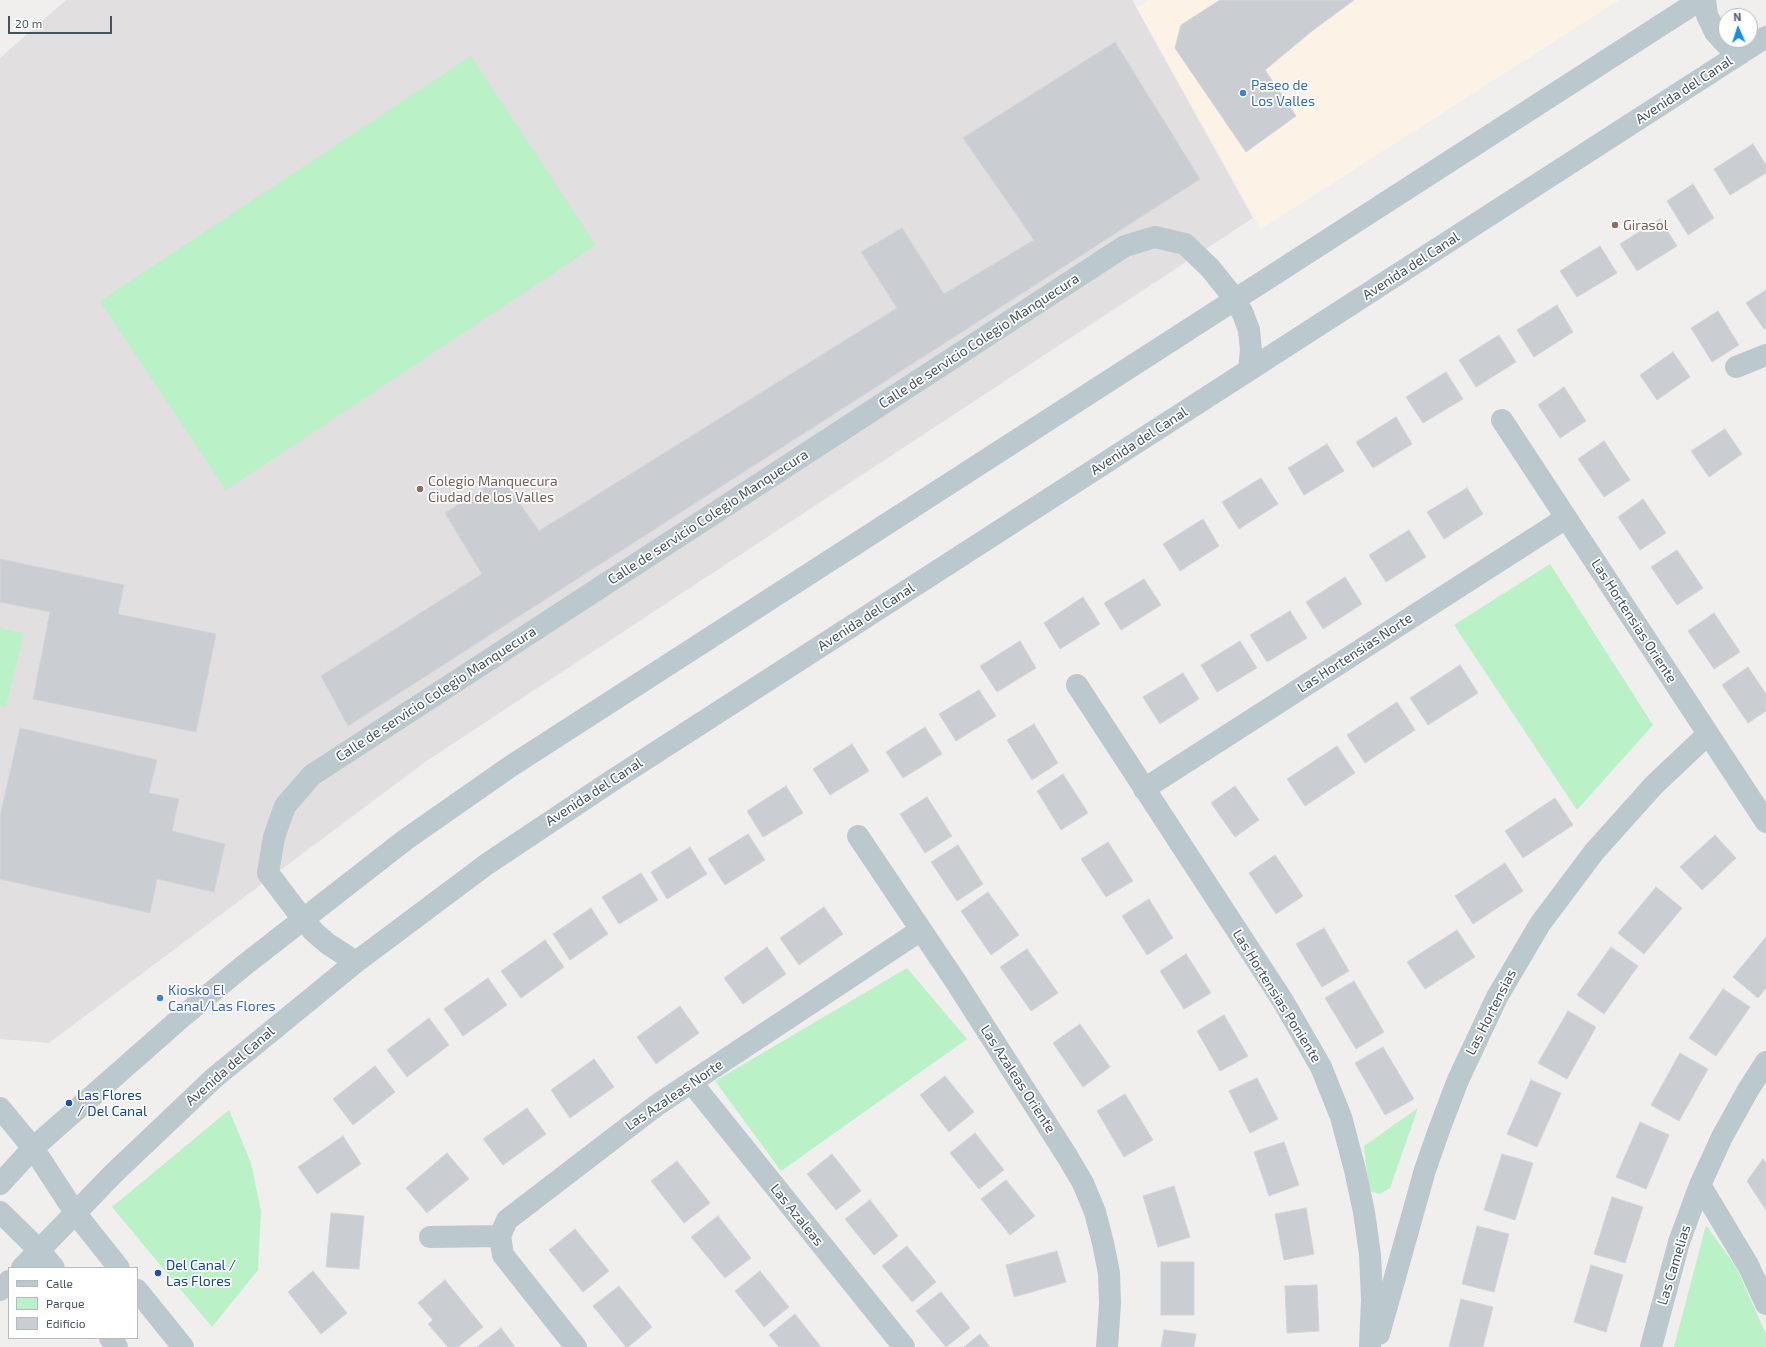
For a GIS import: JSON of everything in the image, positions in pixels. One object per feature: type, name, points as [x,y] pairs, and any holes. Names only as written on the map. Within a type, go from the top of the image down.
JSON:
[{"type":"street","points":[[0,1184],[33,1148],[182,1017],[302,918],[404,840],[510,766],[1700,0]]},
{"type":"street","points":[[1705,0],[1707,15],[1715,32],[1726,44],[1740,54]]},
{"type":"street","name":"Avenida del Canal","points":[[23,1267],[76,1214],[113,1174],[214,1078],[356,962],[429,906],[549,821],[1766,37]]},
{"type":"street","name":"Calle de servicio Colegio Manquecura","points":[[356,962],[328,944],[302,918],[268,873],[274,837],[285,806],[312,775],[1125,246],[1155,237],[1185,244],[1210,268],[1235,299],[1248,330],[1251,350],[1249,370]]},
{"type":"street","points":[[1736,367],[1766,355]]},
{"type":"street","name":"Las Hortensias Oriente","points":[[1502,420],[1766,822]]},
{"type":"street","name":"Las Hortensias Norte","points":[[1144,789],[1566,518]]},
{"type":"street","name":"Las Hortensias Poniente","points":[[1077,685],[1283,1001],[1321,1067],[1341,1117],[1364,1212],[1370,1255],[1372,1299],[1370,1347]]},
{"type":"street","name":"Las Hortensias","points":[[1376,1347],[1423,1177],[1439,1130],[1458,1080],[1497,997],[1540,924],[1594,852],[1654,785],[1708,734]]},
{"type":"street","name":"Las Azaleas Oriente","points":[[858,836],[921,930],[1083,1183],[1095,1212],[1109,1273],[1110,1304],[1107,1347]]},
{"type":"street","name":"Las Azaleas Norte","points":[[500,1236],[502,1228],[513,1214],[624,1129],[691,1082],[921,930]]},
{"type":"street","name":"Las Camelias","points":[[1651,1347],[1679,1242],[1700,1185],[1722,1136],[1766,1062]]},
{"type":"street","name":"Las Azaleas","points":[[691,1082],[904,1347]]},
{"type":"street","points":[[0,1108],[33,1148],[76,1214],[119,1267]]},
{"type":"street","points":[[1700,1185],[1748,1264],[1766,1304]]},
{"type":"street","points":[[0,1212],[40,1250],[53,1267]]},
{"type":"street","points":[[430,1237],[500,1236],[503,1255],[576,1347]]},
{"type":"street","points":[[0,1290],[8,1282]]},
{"type":"street","points":[[138,1291],[183,1347]]},
{"type":"street","points":[[111,1339],[118,1347]]},
{"type":"shaded area","name":"Colegio Manquecura Ciudad de los Valles","points":[[66,0],[1132,0],[1253,218],[428,760],[49,1043],[0,1039],[0,58]]},
{"type":"shaded area","points":[[1149,0],[1619,0],[1261,229],[1137,8]]},
{"type":"green space","points":[[471,56],[596,245],[226,490],[100,301]]},
{"type":"green space","points":[[1550,564],[1653,725],[1577,810],[1454,625]]},
{"type":"green space","points":[[0,628],[24,633],[6,707],[0,705]]},
{"type":"green space","points":[[907,968],[967,1039],[781,1171],[715,1081]]},
{"type":"green space","points":[[1418,1108],[1390,1188],[1380,1194],[1369,1191],[1364,1146]]},
{"type":"green space","points":[[229,1110],[251,1163],[261,1211],[258,1270],[212,1327],[112,1207]]},
{"type":"green space","points":[[1706,1225],[1736,1267],[1766,1334],[1766,1347],[1674,1347]]},
{"type":"building","name":"Paseo de Los Valles","points":[[1220,0],[1354,0],[1312,31],[1265,70],[1296,116],[1246,152],[1175,48],[1181,25]]},
{"type":"building","points":[[1115,42],[1200,179],[348,726],[321,676],[482,574],[445,513],[501,477],[539,531],[897,308],[861,252],[902,228],[944,294],[1034,240],[963,138]]},
{"type":"building","points":[[1753,144],[1766,165],[1766,173],[1730,195],[1714,169]]},
{"type":"building","points":[[1693,184],[1714,218],[1688,235],[1667,201]]},
{"type":"building","points":[[1660,219],[1677,246],[1637,271],[1620,244]]},
{"type":"building","points":[[1600,246],[1617,273],[1577,297],[1560,271]]},
{"type":"building","points":[[1766,290],[1766,328],[1764,329],[1746,303]]},
{"type":"building","points":[[1557,305],[1573,332],[1534,357],[1517,330]]},
{"type":"building","points":[[1718,311],[1739,345],[1712,362],[1691,328]]},
{"type":"building","points":[[1499,335],[1516,362],[1476,387],[1459,360]]},
{"type":"building","points":[[1673,352],[1690,377],[1657,400],[1640,375]]},
{"type":"building","points":[[1446,372],[1463,399],[1423,423],[1406,397]]},
{"type":"building","points":[[1564,387],[1586,421],[1560,438],[1538,405]]},
{"type":"building","points":[[1396,417],[1412,444],[1373,468],[1356,442]]},
{"type":"building","points":[[1725,429],[1742,454],[1709,477],[1691,451]]},
{"type":"building","points":[[1604,441],[1630,480],[1604,497],[1578,459]]},
{"type":"building","points":[[1327,444],[1344,471],[1304,495],[1288,468]]},
{"type":"building","points":[[1261,478],[1278,504],[1239,529],[1222,502]]},
{"type":"building","points":[[1467,488],[1483,514],[1444,539],[1427,512]]},
{"type":"building","points":[[1643,499],[1666,533],[1640,550],[1618,517]]},
{"type":"building","points":[[1203,519],[1219,546],[1180,571],[1163,544]]},
{"type":"building","points":[[1409,530],[1426,557],[1386,582],[1369,555]]},
{"type":"building","points":[[1677,550],[1703,588],[1677,605],[1651,567]]},
{"type":"building","points":[[0,559],[124,585],[118,614],[216,634],[196,732],[33,699],[50,612],[0,602]]},
{"type":"building","points":[[1345,577],[1362,604],[1323,629],[1306,602]]},
{"type":"building","points":[[1144,579],[1161,605],[1121,630],[1104,603]]},
{"type":"building","points":[[1083,597],[1100,624],[1060,649],[1044,623]]},
{"type":"building","points":[[1290,611],[1307,638],[1267,662],[1250,635]]},
{"type":"building","points":[[1714,613],[1740,652],[1714,669],[1688,631]]},
{"type":"building","points":[[1020,641],[1036,668],[997,692],[980,666]]},
{"type":"building","points":[[1240,641],[1257,668],[1217,692],[1201,665]]},
{"type":"building","points":[[1460,665],[1478,693],[1428,725],[1410,698]]},
{"type":"building","points":[[1748,667],[1766,694],[1766,711],[1748,723],[1722,685]]},
{"type":"building","points":[[1183,673],[1199,699],[1160,724],[1143,697]]},
{"type":"building","points":[[979,690],[996,716],[956,741],[939,714]]},
{"type":"building","points":[[1397,702],[1415,730],[1365,763],[1347,735]]},
{"type":"building","points":[[1034,724],[1058,763],[1032,780],[1007,740]]},
{"type":"building","points":[[925,727],[942,754],[903,778],[886,752]]},
{"type":"building","points":[[20,728],[157,760],[149,793],[179,799],[172,831],[225,844],[214,892],[157,879],[150,913],[0,879],[0,816]]},
{"type":"building","points":[[852,744],[869,771],[830,795],[813,769]]},
{"type":"building","points":[[1337,746],[1355,773],[1305,806],[1287,779]]},
{"type":"building","points":[[1063,774],[1088,813],[1061,830],[1037,791]]},
{"type":"building","points":[[786,786],[803,813],[763,837],[747,811]]},
{"type":"building","points":[[1235,786],[1259,820],[1235,837],[1211,803]]},
{"type":"building","points":[[927,797],[952,836],[925,853],[900,814]]},
{"type":"building","points":[[1555,798],[1573,825],[1523,858],[1505,831]]},
{"type":"building","points":[[748,834],[765,860],[725,885],[708,859]]},
{"type":"building","points":[[1715,835],[1736,858],[1702,890],[1680,867]]},
{"type":"building","points":[[1108,842],[1133,881],[1106,897],[1081,859]]},
{"type":"building","points":[[958,845],[983,884],[957,901],[931,862]]},
{"type":"building","points":[[690,847],[707,874],[667,899],[651,872]]},
{"type":"building","points":[[1275,855],[1303,896],[1276,914],[1249,873]]},
{"type":"building","points":[[1505,863],[1523,891],[1473,924],[1455,896]]},
{"type":"building","points":[[641,873],[658,900],[619,924],[602,897]]},
{"type":"building","points":[[1656,887],[1682,908],[1644,954],[1618,933]]},
{"type":"building","points":[[988,892],[1019,935],[991,955],[961,911]]},
{"type":"building","points":[[1149,899],[1173,938],[1147,955],[1122,916]]},
{"type":"building","points":[[824,907],[843,934],[799,965],[780,938]]},
{"type":"building","points":[[591,908],[608,934],[570,960],[553,934]]},
{"type":"building","points":[[1324,928],[1349,971],[1322,987],[1296,944]]},
{"type":"building","points":[[1457,930],[1475,957],[1425,989],[1407,962]]},
{"type":"building","points":[[1766,937],[1766,988],[1758,998],[1733,977]]},
{"type":"building","points":[[545,940],[564,967],[521,998],[501,971]]},
{"type":"building","points":[[767,947],[786,974],[743,1004],[724,978]]},
{"type":"building","points":[[1611,947],[1638,966],[1604,1014],[1577,995]]},
{"type":"building","points":[[1027,949],[1058,993],[1031,1011],[1000,967]]},
{"type":"building","points":[[1186,954],[1211,993],[1184,1009],[1160,971]]},
{"type":"building","points":[[488,978],[507,1005],[463,1036],[444,1009]]},
{"type":"building","points":[[1354,981],[1384,1032],[1356,1049],[1325,998]]},
{"type":"building","points":[[1723,989],[1750,1007],[1716,1056],[1689,1038]]},
{"type":"building","points":[[680,1006],[699,1033],[656,1064],[637,1037]]},
{"type":"building","points":[[1568,1011],[1596,1027],[1567,1079],[1538,1063]]},
{"type":"building","points":[[1224,1015],[1248,1056],[1220,1071],[1197,1031]]},
{"type":"building","points":[[429,1018],[449,1045],[407,1077],[387,1050]]},
{"type":"building","points":[[1080,1024],[1110,1067],[1083,1087],[1053,1043]]},
{"type":"building","points":[[1383,1047],[1414,1099],[1385,1115],[1355,1063]]},
{"type":"building","points":[[1680,1053],[1708,1069],[1679,1121],[1651,1105]]},
{"type":"building","points":[[594,1059],[614,1087],[570,1118],[551,1090]]},
{"type":"building","points":[[375,1066],[395,1092],[353,1125],[333,1099]]},
{"type":"building","points":[[945,1076],[974,1112],[949,1132],[920,1095]]},
{"type":"building","points":[[1257,1078],[1278,1119],[1250,1133],[1229,1091]]},
{"type":"building","points":[[1531,1080],[1561,1093],[1537,1147],[1507,1134]]},
{"type":"building","points":[[1125,1094],[1153,1140],[1124,1157],[1097,1111]]},
{"type":"building","points":[[527,1108],[546,1134],[503,1165],[483,1139]]},
{"type":"building","points":[[1640,1122],[1669,1135],[1646,1189],[1616,1177]]},
{"type":"building","points":[[975,1133],[1004,1170],[979,1189],[950,1153]]},
{"type":"building","points":[[343,1136],[361,1164],[317,1194],[298,1167]]},
{"type":"building","points":[[1284,1142],[1299,1185],[1269,1196],[1254,1152]]},
{"type":"building","points":[[447,1153],[469,1179],[427,1213],[406,1188]]},
{"type":"building","points":[[832,1154],[861,1191],[836,1210],[807,1174]]},
{"type":"building","points":[[1502,1154],[1533,1163],[1515,1220],[1484,1210]]},
{"type":"building","points":[[1763,1159],[1766,1163],[1766,1210],[1747,1181]]},
{"type":"building","points":[[677,1161],[710,1203],[684,1223],[651,1181]]},
{"type":"building","points":[[1006,1180],[1035,1216],[1010,1235],[981,1199]]},
{"type":"building","points":[[1174,1186],[1190,1237],[1158,1247],[1143,1196]]},
{"type":"building","points":[[1612,1197],[1643,1207],[1625,1263],[1594,1254]]},
{"type":"building","points":[[870,1200],[898,1236],[874,1255],[845,1219]]},
{"type":"building","points":[[1306,1208],[1314,1254],[1284,1260],[1275,1214]]},
{"type":"building","points":[[331,1213],[364,1216],[359,1269],[326,1267]]},
{"type":"building","points":[[718,1216],[751,1258],[725,1278],[691,1237]]},
{"type":"building","points":[[1477,1226],[1509,1234],[1494,1292],[1462,1284]]},
{"type":"building","points":[[575,1229],[609,1271],[583,1292],[549,1250]]},
{"type":"building","points":[[907,1246],[936,1282],[912,1302],[882,1266]]},
{"type":"building","points":[[1057,1251],[1066,1282],[1014,1297],[1006,1265]]},
{"type":"building","points":[[1161,1262],[1194,1262],[1194,1315],[1161,1315]]},
{"type":"building","points":[[1591,1265],[1623,1275],[1606,1332],[1574,1322]]},
{"type":"building","points":[[313,1271],[347,1313],[321,1334],[288,1292]]},
{"type":"building","points":[[760,1271],[789,1307],[764,1327],[735,1291]]},
{"type":"building","points":[[445,1280],[483,1327],[458,1347],[448,1347],[428,1324],[433,1320],[418,1303]]},
{"type":"building","points":[[1317,1285],[1319,1331],[1287,1333],[1285,1286]]},
{"type":"building","points":[[619,1286],[652,1327],[628,1347],[626,1347],[593,1306]]},
{"type":"building","points":[[941,1292],[970,1328],[946,1347],[916,1311]]},
{"type":"building","points":[[1461,1299],[1493,1307],[1483,1347],[1449,1347]]},
{"type":"building","points":[[795,1314],[821,1347],[779,1347],[769,1335]]},
{"type":"building","points":[[501,1328],[515,1347],[477,1347]]},
{"type":"building","points":[[1164,1330],[1196,1334],[1194,1347],[1161,1347]]},
{"type":"building","points":[[980,1334],[990,1347],[964,1347]]},
{"type":"place","name":"Paseo de Los Valles","points":[[1243,93]]},
{"type":"place","name":"Girasol","points":[[1615,225]]},
{"type":"place","name":"Colegio Manquecura Ciudad de los Valles","points":[[420,489]]},
{"type":"place","name":"Kiosko El Canal/Las Flores","points":[[160,998]]},
{"type":"place","name":"Las Flores / Del Canal","points":[[69,1103]]},
{"type":"place","name":"Del Canal / Las Flores","points":[[158,1273]]}]
